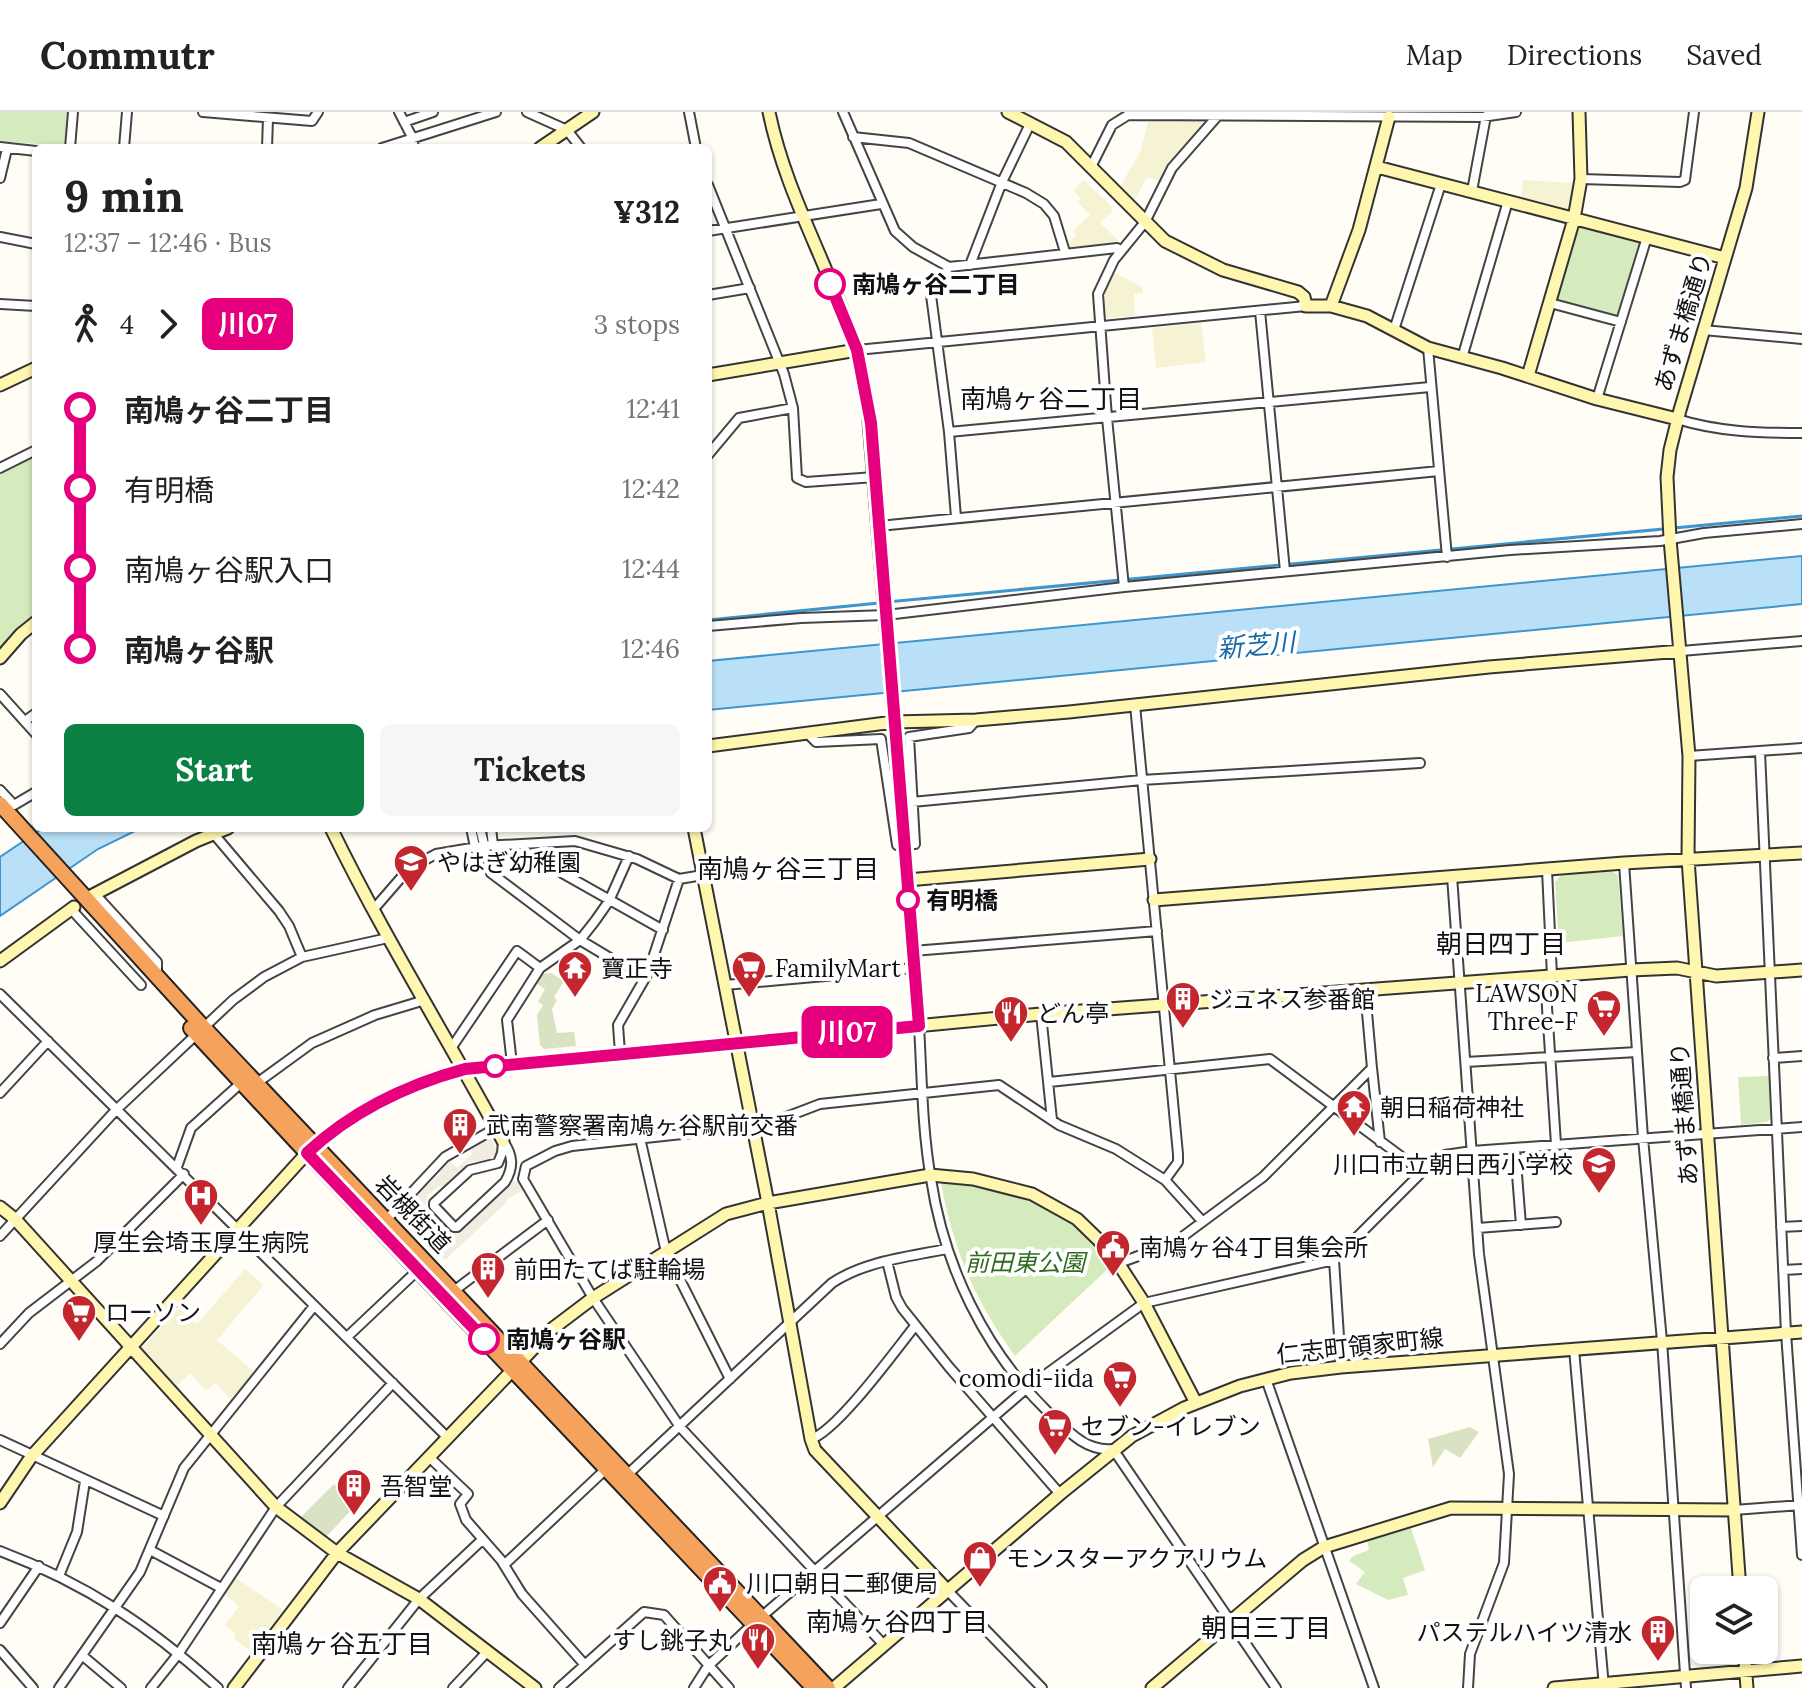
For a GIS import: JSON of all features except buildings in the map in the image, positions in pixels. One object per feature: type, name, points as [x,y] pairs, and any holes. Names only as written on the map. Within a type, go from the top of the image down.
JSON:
[{"type":"highway","name":"岩槻街道","points":[[0,804],[6,819],[201,1031],[257,1083],[418,1270],[627,1475],[814,1688]]},
{"type":"highway","name":"岩槻街道","points":[[80,899],[157,969],[241,1083],[387,1219],[455,1290],[607,1468],[828,1688]]},
{"type":"street","points":[[70,144],[73,112]]},
{"type":"street","points":[[124,144],[127,112]]},
{"type":"street","points":[[203,112],[312,121],[318,112]]},
{"type":"street","points":[[399,112],[413,144]]},
{"type":"street","points":[[404,122],[433,112]]},
{"type":"street","points":[[393,144],[496,112]]},
{"type":"street","points":[[527,112],[567,130],[578,144]]},
{"type":"street","points":[[546,144],[593,112]]},
{"type":"street","points":[[689,112],[695,144]]},
{"type":"street","points":[[769,112],[782,164],[857,350],[869,410],[930,1175],[946,1249],[986,1332],[1027,1388],[1043,1407],[1084,1443],[1094,1449],[1113,1449],[1276,1688]]},
{"type":"street","points":[[843,112],[881,204],[901,237],[949,267],[1065,252],[1117,248],[1121,251]]},
{"type":"street","points":[[1008,112],[1027,119],[1066,142],[1165,241],[1223,270],[1302,294],[1306,306]]},
{"type":"street","points":[[1091,167],[1112,125],[1128,115],[1389,117],[1516,112]]},
{"type":"street","points":[[1528,376],[1574,219],[1581,179],[1579,112]]},
{"type":"street","points":[[1581,179],[1685,180],[1694,112]]},
{"type":"street","name":"あずま橋通り","points":[[1739,1576],[1688,859],[1689,756],[1667,477],[1677,419],[1746,188],[1758,112]]},
{"type":"street","points":[[1124,587],[1099,327],[1100,285],[1121,251],[1145,222],[1172,168],[1221,114]]},
{"type":"street","points":[[1472,191],[1479,115]]},
{"type":"street","points":[[1331,306],[1359,230],[1389,117]]},
{"type":"street","points":[[267,144],[268,118]]},
{"type":"street","points":[[970,265],[1027,119]]},
{"type":"street","points":[[853,137],[909,143],[1026,193],[1044,204],[1054,216],[1065,252]]},
{"type":"street","points":[[0,178],[3,148],[32,151]]},
{"type":"street","points":[[1377,167],[1725,258]]},
{"type":"street","points":[[1394,330],[1441,184]]},
{"type":"street","points":[[712,195],[780,364],[793,408],[797,474],[800,480],[875,477]]},
{"type":"street","points":[[1462,358],[1508,201]]},
{"type":"street","points":[[712,230],[881,204]]},
{"type":"street","points":[[0,237],[32,243]]},
{"type":"street","points":[[1597,399],[1647,237]]},
{"type":"street","points":[[949,267],[931,295],[939,343],[956,517]]},
{"type":"street","points":[[712,294],[750,288]]},
{"type":"street","points":[[1550,303],[1621,322]]},
{"type":"street","points":[[0,304],[32,306]]},
{"type":"street","points":[[712,374],[857,350],[1331,306],[1367,316],[1428,348],[1597,399],[1734,431],[1802,433]]},
{"type":"street","points":[[1260,311],[1285,571]]},
{"type":"street","points":[[1703,330],[1802,339]]},
{"type":"street","points":[[1428,348],[1447,557]]},
{"type":"street","points":[[0,385],[32,370]]},
{"type":"street","points":[[949,432],[1430,387]]},
{"type":"street","points":[[712,450],[739,418],[793,408]]},
{"type":"street","points":[[0,468],[32,452]]},
{"type":"street","points":[[879,526],[1439,471]]},
{"type":"street","points":[[712,626],[801,618],[886,618],[1124,587],[1447,557],[1670,543],[1704,533],[1802,524]]},
{"type":"street","points":[[0,658],[32,625]]},
{"type":"street","points":[[712,746],[809,735],[894,720],[976,720],[1489,667],[1802,641]]},
{"type":"street","points":[[0,694],[32,729]]},
{"type":"street","points":[[1135,705],[1178,1154],[1178,1162],[1165,1180]]},
{"type":"street","points":[[25,721],[32,716]]},
{"type":"street","points":[[809,735],[816,742],[881,739],[897,845],[904,845],[915,844],[909,737],[969,728],[976,720]]},
{"type":"street","points":[[1689,756],[1802,748]]},
{"type":"street","points":[[1760,752],[1786,1333],[1802,1555]]},
{"type":"street","points":[[912,802],[1142,780],[1420,763]]},
{"type":"street","points":[[0,790],[14,805],[32,794]]},
{"type":"street","points":[[0,961],[80,899],[216,832]]},
{"type":"street","points":[[333,832],[388,938],[510,1151],[510,1174],[505,1182],[454,1227],[434,1206],[470,1170],[495,1166]]},
{"type":"street","points":[[474,832],[484,846]]},
{"type":"street","points":[[481,832],[491,873],[580,940],[615,961],[648,973]]},
{"type":"street","points":[[484,846],[489,832]]},
{"type":"street","points":[[695,832],[815,1450],[1042,1688]]},
{"type":"street","points":[[213,833],[279,911],[302,957]]},
{"type":"street","points":[[373,910],[406,872],[423,861],[436,854],[484,846],[575,841],[629,856],[679,879],[703,875]]},
{"type":"street","points":[[1154,900],[1624,863],[1802,853]]},
{"type":"street","points":[[512,1064],[507,1020],[540,968],[580,940],[609,901],[629,856]]},
{"type":"street","points":[[907,880],[1150,859]]},
{"type":"street","points":[[1624,863],[1686,1682]]},
{"type":"street","points":[[1547,870],[1550,1057],[1556,1144]]},
{"type":"street","points":[[562,873],[663,930]]},
{"type":"street","points":[[1452,876],[1483,1285],[1509,1474],[1504,1563],[1470,1654],[1468,1688]]},
{"type":"street","points":[[620,1053],[618,1025],[648,973],[679,879]]},
{"type":"street","points":[[80,899],[141,985]]},
{"type":"street","points":[[913,951],[1157,931]]},
{"type":"street","points":[[0,1236],[116,1110],[254,985],[302,957],[388,938]]},
{"type":"street","points":[[452,1047],[517,951],[540,968]]},
{"type":"street","points":[[725,985],[914,968]]},
{"type":"street","points":[[0,1503],[31,1457],[129,1346],[312,1149],[360,1112],[435,1077],[465,1069],[620,1053],[1164,1004],[1631,970],[1677,968],[1716,976],[1802,970]]},
{"type":"street","points":[[1365,990],[1380,1142]]},
{"type":"street","points":[[0,994],[447,1437]]},
{"type":"street","points":[[257,1083],[312,1043],[375,1015],[425,1000]]},
{"type":"street","points":[[1041,1014],[1052,1120]]},
{"type":"street","points":[[0,1093],[48,1041]]},
{"type":"street","points":[[1466,1062],[1637,1052]]},
{"type":"street","points":[[1773,1058],[1802,1056]]},
{"type":"street","points":[[1049,1082],[1270,1059],[1422,1172]]},
{"type":"street","points":[[1119,1263],[1174,1243],[1263,1177],[1372,1068]]},
{"type":"street","points":[[0,1344],[29,1313],[97,1261],[180,1171],[191,1128],[241,1083]]},
{"type":"street","points":[[884,1645],[680,1427],[593,1298],[523,1179],[526,1166],[572,1146],[728,1129],[752,1130],[820,1104],[999,1085],[1052,1120],[1129,1156],[1165,1180],[1202,1221]]},
{"type":"street","points":[[694,1688],[708,1666],[1027,1388],[1144,1303],[1334,1260],[1422,1172],[1445,1155],[1802,1127]]},
{"type":"street","points":[[387,1219],[445,1157],[496,1128]]},
{"type":"street","points":[[640,1138],[666,1252],[730,1379]]},
{"type":"street","points":[[495,1166],[500,1159],[503,1141]]},
{"type":"street","points":[[1515,1149],[1521,1225]]},
{"type":"street","points":[[495,1166],[505,1182]]},
{"type":"street","points":[[234,1688],[337,1553],[516,1365],[566,1317],[726,1214],[768,1203],[930,1175],[973,1179],[1032,1194],[1077,1219],[1092,1231],[1119,1263],[1144,1303],[1196,1403]]},
{"type":"street","points":[[0,1207],[15,1219],[276,1507],[337,1553],[419,1599],[535,1688]]},
{"type":"street","points":[[455,1290],[548,1220]]},
{"type":"street","points":[[1478,1228],[1556,1222]]},
{"type":"street","points":[[1781,1227],[1802,1226]]},
{"type":"street","points":[[627,1475],[832,1283],[847,1273],[887,1261],[946,1249]]},
{"type":"street","points":[[1334,1260],[1341,1367]]},
{"type":"street","points":[[887,1261],[896,1297],[915,1326],[1060,1494]]},
{"type":"street","points":[[1783,1270],[1802,1269]]},
{"type":"street","points":[[347,1337],[418,1270]]},
{"type":"street","points":[[59,1688],[140,1572],[184,1468],[314,1306]]},
{"type":"street","points":[[811,1439],[819,1436],[854,1401],[915,1326]]},
{"type":"street","name":"仁志町領家町線","points":[[834,1688],[1113,1449],[1149,1425],[1196,1403],[1266,1379],[1341,1367],[1802,1332]]},
{"type":"street","points":[[1574,1349],[1604,1686]]},
{"type":"street","points":[[1266,1379],[1374,1688]]},
{"type":"street","points":[[151,1688],[179,1653],[276,1507],[393,1383]]},
{"type":"street","points":[[0,1440],[164,1516]]},
{"type":"street","points":[[429,1457],[468,1494],[460,1504],[466,1520],[504,1565],[522,1594],[585,1665]]},
{"type":"street","points":[[504,1565],[607,1468]]},
{"type":"street","points":[[59,1576],[77,1532],[85,1481]]},
{"type":"street","points":[[1152,1688],[1303,1560],[1324,1547],[1451,1508],[1734,1510],[1800,1505]]},
{"type":"street","points":[[348,1688],[419,1599],[482,1540]]},
{"type":"street","points":[[150,1550],[221,1588]]},
{"type":"street","points":[[0,1551],[39,1566],[117,1607],[179,1653],[218,1688]]},
{"type":"street","points":[[0,1623],[39,1566]]},
{"type":"street","points":[[559,1688],[644,1612],[664,1615],[729,1688]]},
{"type":"street","points":[[0,1650],[33,1688]]},
{"type":"street","points":[[453,1688],[487,1652]]},
{"type":"street","points":[[83,1656],[121,1688]]},
{"type":"street","points":[[1745,1664],[1747,1688]]},
{"type":"street","points":[[1554,1688],[1686,1682],[1746,1671],[1802,1666]]},
{"type":"shaded area","points":[[1149,119],[1202,120],[1204,126],[1168,162],[1159,181],[1147,177],[1134,202],[1119,188],[1140,153]]},
{"type":"shaded area","points":[[1084,180],[1112,207],[1112,212],[1100,223],[1119,241],[1072,248],[1068,244],[1076,235],[1073,231],[1090,215],[1078,202],[1081,199],[1073,190]]},
{"type":"shaded area","points":[[1523,180],[1576,183],[1571,210],[1521,199]]},
{"type":"shaded area","points":[[1113,272],[1142,287],[1143,293],[1134,294],[1135,316],[1104,318],[1105,290]]},
{"type":"shaded area","points":[[1201,323],[1206,362],[1156,368],[1152,328]]},
{"type":"shaded area","points":[[489,1135],[498,1151],[492,1160],[469,1162],[444,1186],[427,1196],[425,1206],[454,1234],[512,1181],[521,1182],[525,1189],[506,1200],[445,1260],[440,1255],[447,1248],[431,1246],[404,1218],[397,1215],[420,1193],[417,1189],[425,1181],[429,1184],[440,1174],[437,1168],[448,1159],[457,1168],[472,1154],[468,1146]]},
{"type":"shaded area","points":[[245,1269],[264,1285],[217,1340],[254,1372],[231,1399],[215,1383],[206,1391],[190,1373],[174,1389],[139,1351],[180,1307],[197,1324]]},
{"type":"shaded area","points":[[234,1577],[285,1611],[253,1653],[234,1639],[236,1634],[225,1625],[239,1606],[224,1593]]},
{"type":"green space","points":[[0,112],[68,112],[64,144],[0,141]]},
{"type":"green space","points":[[1581,225],[1640,243],[1616,316],[1557,302]]},
{"type":"green space","points":[[32,457],[32,621],[0,650],[0,474]]},
{"type":"green space","points":[[1611,871],[1618,875],[1623,936],[1559,943],[1555,882],[1561,875]]},
{"type":"green space","points":[[551,973],[564,981],[554,997],[557,1000],[552,1009],[557,1033],[574,1032],[576,1046],[544,1049],[540,1045],[537,1015],[543,1005],[538,1002],[545,989],[534,982],[539,974]]},
{"type":"green space","points":[[1769,1076],[1771,1118],[1767,1122],[1741,1125],[1738,1077]]},
{"type":"green space","name":"前田東公園","points":[[944,1181],[993,1190],[1038,1204],[1078,1228],[1112,1265],[1015,1356],[988,1315],[968,1274],[947,1209],[941,1184]]},
{"type":"green space","points":[[1470,1427],[1479,1432],[1460,1458],[1445,1449],[1433,1467],[1428,1439]]},
{"type":"green space","points":[[334,1484],[355,1506],[325,1538],[299,1519]]},
{"type":"green space","points":[[1410,1525],[1425,1570],[1403,1578],[1408,1595],[1388,1600],[1356,1584],[1365,1572],[1349,1561],[1353,1556],[1369,1550],[1367,1539]]},
{"type":"water","name":"新芝川","points":[[1802,556],[1802,604],[712,710],[712,661]]},
{"type":"water","points":[[37,832],[133,832],[98,849],[0,916],[0,857]]},
{"type":"waterway","points":[[887,602],[1802,516]]},
{"type":"waterway","points":[[712,620],[879,603]]},
{"type":"bus line","name":"川07","points":[[484,1339],[307,1153],[335,1129],[385,1098],[435,1077],[465,1069],[919,1026],[871,423],[857,350],[830,284]]},
{"type":"place","name":"南鳩ヶ谷二丁目","points":[[830,284]]},
{"type":"place","name":"やはぎ幼稚園","points":[[411,893]]},
{"type":"place","name":"有明橋","points":[[908,900]]},
{"type":"place","name":"寶正寺","points":[[575,999]]},
{"type":"place","name":"FamilyMart","points":[[749,999]]},
{"type":"place","name":"ジュネス参番館","points":[[1183,1030]]},
{"type":"place","name":"LAWSON Three-F","points":[[1604,1038]]},
{"type":"place","name":"どん亭","points":[[1011,1044]]},
{"type":"place","name":"朝日稲荷神社","points":[[1354,1138]]},
{"type":"place","name":"武南警察署南鳩ヶ谷駅前交番","points":[[460,1156]]},
{"type":"place","name":"川口市立朝日西小学校","points":[[1599,1195]]},
{"type":"place","name":"厚生会埼玉厚生病院","points":[[201,1227]]},
{"type":"place","name":"南鳩ヶ谷4丁目集会所","points":[[1113,1278]]},
{"type":"place","name":"前田たてば駐輪場","points":[[488,1300]]},
{"type":"place","name":"南鳩ヶ谷駅","points":[[484,1339]]},
{"type":"place","name":"ローソン","points":[[79,1343]]},
{"type":"place","name":"comodi-iida","points":[[1120,1409]]},
{"type":"place","name":"セブン-イレブン","points":[[1055,1457]]},
{"type":"place","name":"吾智堂","points":[[354,1517]]},
{"type":"place","name":"モンスターアクアリウム","points":[[980,1589]]},
{"type":"place","name":"川口朝日二郵便局","points":[[720,1614]]},
{"type":"place","name":"パステルハイツ清水","points":[[1658,1663]]},
{"type":"place","name":"すし銚子丸","points":[[758,1671]]},
{"type":"district","name":"南鳩ヶ谷二丁目","points":[[1051,398]]},
{"type":"district","name":"南鳩ヶ谷三丁目","points":[[788,868]]},
{"type":"district","name":"朝日四丁目","points":[[1501,943]]},
{"type":"district","name":"南鳩ヶ谷四丁目","points":[[897,1621]]},
{"type":"district","name":"朝日三丁目","points":[[1266,1627]]},
{"type":"district","name":"南鳩ヶ谷五丁目","points":[[342,1643]]}]
